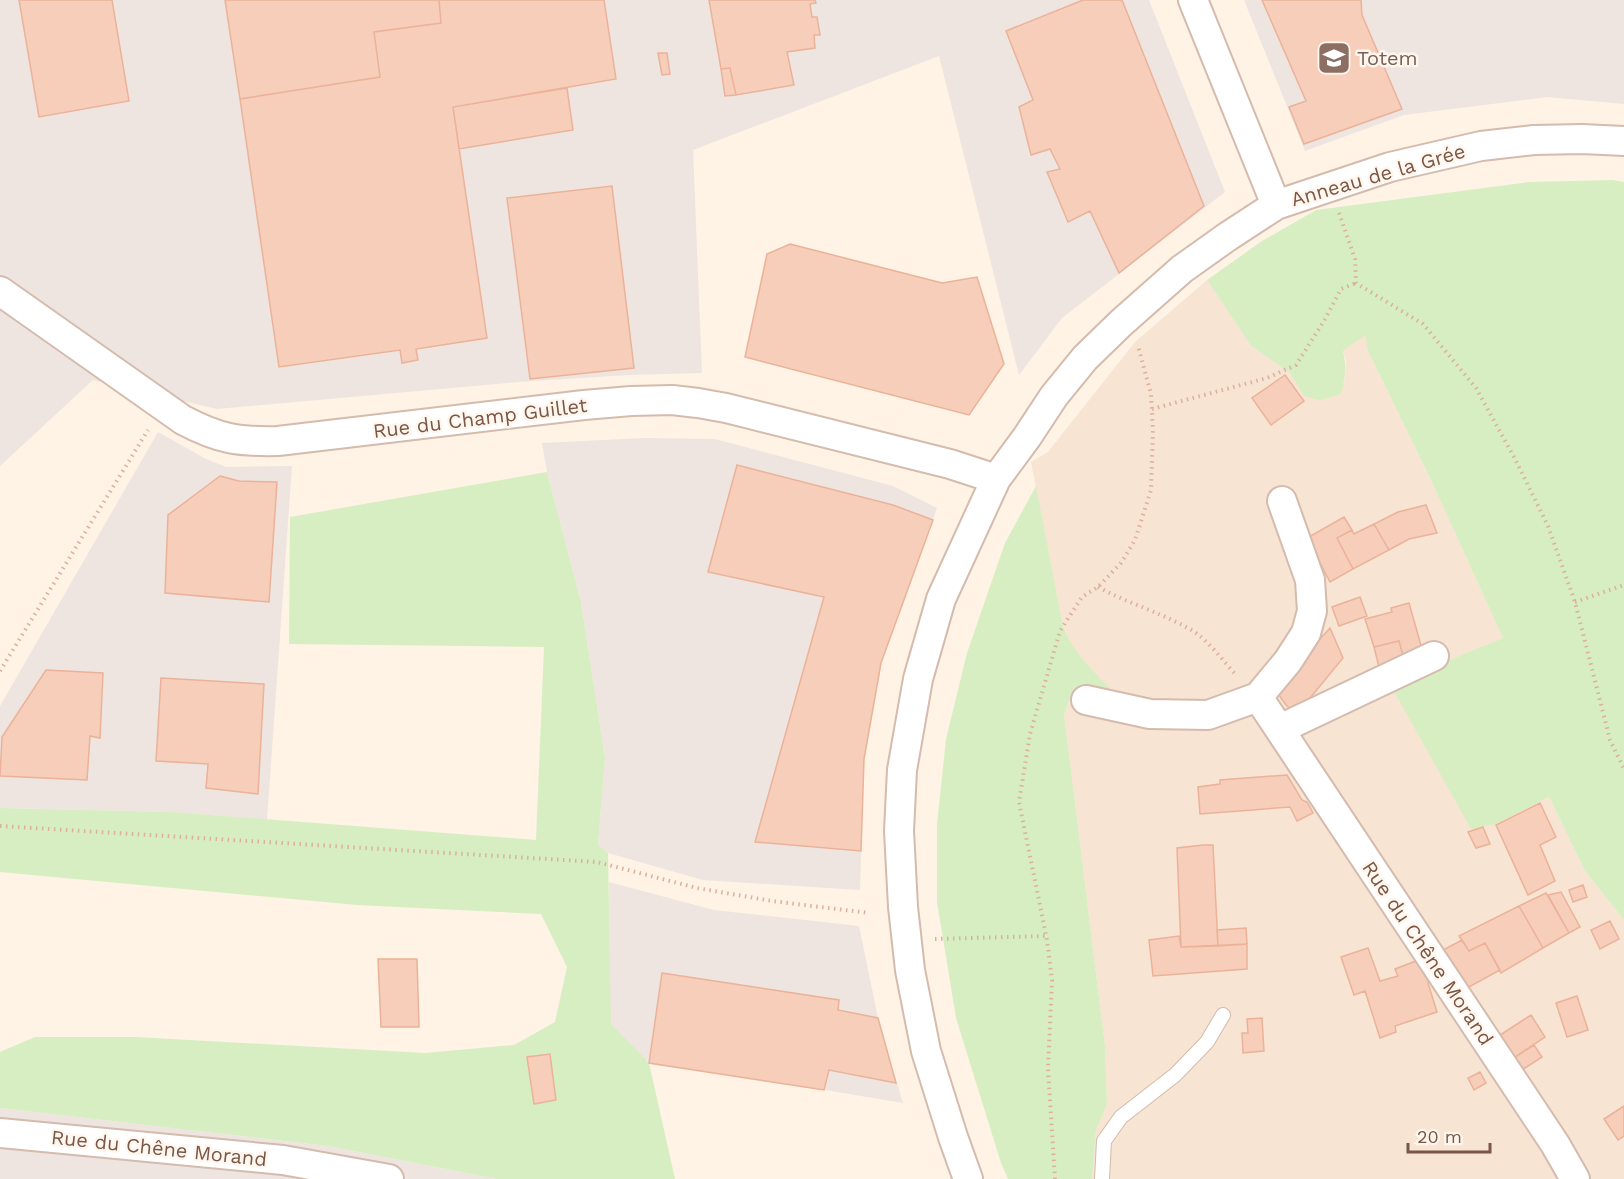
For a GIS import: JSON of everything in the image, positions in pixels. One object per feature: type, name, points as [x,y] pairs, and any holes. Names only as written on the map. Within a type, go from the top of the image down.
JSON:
[{"type":"street","points":[[1193,0],[1276,205]]},
{"type":"street","name":"Anneau de la Grée","points":[[968,1179],[926,1050],[910,970],[898,831],[902,770],[918,679],[941,599],[996,479],[1054,396],[1084,358],[1182,269],[1276,205],[1390,167],[1481,146],[1534,140],[1624,141]]},
{"type":"street","name":"Rue du Champ Guillet","points":[[0,291],[162,406],[211,435],[243,442],[278,441],[584,405],[672,400],[726,408],[950,464],[996,479]]},
{"type":"street","points":[[1086,700],[1150,714],[1208,715],[1258,697],[1288,661],[1306,633],[1312,611],[1310,580],[1282,501]]},
{"type":"street","points":[[1280,729],[1434,657]]},
{"type":"street","name":"Rue du Chêne Morand","points":[[1258,697],[1548,1134],[1575,1179]]},
{"type":"street","name":"Rue du Chêne Morand","points":[[0,1133],[283,1160],[389,1179]]},
{"type":"lane","points":[[1102,1179],[1104,1141],[1121,1117],[1175,1074],[1207,1042],[1223,1015]]},
{"type":"path","points":[[1328,188],[1345,227],[1355,259],[1356,283]]},
{"type":"path","points":[[1152,409],[1267,378],[1296,365],[1341,289],[1356,283]]},
{"type":"path","points":[[1356,283],[1423,324],[1476,388],[1548,526],[1575,602],[1610,740],[1624,769]]},
{"type":"path","points":[[1055,1179],[1048,1068],[1052,980],[1046,936],[1019,802],[1030,734],[1060,631],[1082,597],[1098,587],[1121,563],[1135,540],[1151,490],[1154,431],[1151,393],[1138,346]]},
{"type":"path","points":[[0,671],[162,406]]},
{"type":"path","points":[[1575,602],[1624,585]]},
{"type":"path","points":[[1098,587],[1121,599],[1167,617],[1196,633],[1258,697]]},
{"type":"path","points":[[0,826],[597,862],[697,888],[771,902],[869,913]]},
{"type":"path","points":[[934,939],[1046,936]]},
{"type":"shaded area","points":[[0,0],[1149,0],[1225,192],[1062,318],[1019,375],[939,56],[693,150],[702,373],[518,382],[217,409],[93,380],[0,466]]},
{"type":"shaded area","points":[[1244,0],[1624,0],[1624,104],[1547,97],[1404,115],[1305,151]]},
{"type":"shaded area","points":[[1207,280],[1251,346],[1290,373],[1296,382],[1341,394],[1346,360],[1343,351],[1365,334],[1368,351],[1430,478],[1503,638],[1390,684],[1496,824],[1549,797],[1585,871],[1624,920],[1624,1179],[1092,1179],[1096,1130],[1107,1104],[1105,1046],[1064,714],[1073,691],[1101,698],[1063,626],[1031,462],[1048,452],[1135,342]]},
{"type":"shaded area","points":[[158,432],[206,459],[226,467],[292,466],[267,820],[172,812],[0,808],[0,706]]},
{"type":"shaded area","points":[[644,438],[715,439],[893,486],[937,508],[881,663],[864,759],[860,890],[703,880],[608,853],[598,845],[605,758],[581,602],[547,472],[542,443]]},
{"type":"shaded area","points":[[609,882],[714,910],[859,926],[878,1018],[903,1103],[610,1054]]},
{"type":"shaded area","points":[[0,1108],[328,1146],[497,1179],[0,1179]]},
{"type":"green space","points":[[1613,180],[1624,182],[1624,920],[1585,871],[1549,797],[1496,824],[1471,829],[1390,684],[1503,638],[1430,478],[1368,351],[1365,335],[1343,351],[1345,372],[1341,394],[1321,400],[1304,396],[1290,373],[1251,346],[1207,280],[1262,241],[1316,210],[1529,182]]},
{"type":"green space","points":[[547,472],[581,602],[605,758],[598,845],[608,853],[611,1024],[649,1063],[675,1179],[497,1179],[328,1146],[0,1108],[0,1052],[35,1037],[136,1037],[425,1053],[514,1045],[555,1022],[567,967],[541,914],[357,905],[0,872],[0,808],[172,812],[536,840],[544,647],[289,644],[290,517]]},
{"type":"green space","points":[[1036,486],[1063,626],[1077,652],[1110,688],[1102,698],[1073,691],[1064,714],[1105,1046],[1107,1104],[1096,1130],[1092,1179],[1008,1179],[956,1018],[937,902],[937,824],[946,739],[967,653],[1005,543]]},
{"type":"building","points":[[19,0],[112,0],[129,101],[39,117]]},
{"type":"building","points":[[225,0],[439,0],[441,23],[374,32],[380,77],[240,99]]},
{"type":"building","points":[[439,0],[604,0],[616,79],[453,107],[487,338],[416,349],[418,360],[402,363],[400,350],[279,367],[240,99],[380,77],[374,32],[441,23]]},
{"type":"building","points":[[709,0],[815,0],[816,3],[810,4],[812,17],[817,17],[820,35],[814,35],[815,48],[787,52],[794,85],[736,95],[730,68],[721,69]]},
{"type":"building","points":[[1083,0],[1122,0],[1204,206],[1119,273],[1090,211],[1068,222],[1047,172],[1060,169],[1050,149],[1031,155],[1019,107],[1033,100],[1006,31]]},
{"type":"building","name":"Totem","points":[[1262,0],[1361,0],[1362,15],[1402,109],[1304,144],[1289,107],[1306,101]]},
{"type":"building","points":[[658,53],[667,53],[670,74],[662,75]]},
{"type":"building","points":[[730,68],[736,95],[725,96],[721,69]]},
{"type":"building","points":[[567,88],[573,130],[459,149],[453,107]]},
{"type":"building","points":[[612,186],[634,368],[530,379],[507,198]]},
{"type":"building","points":[[790,244],[942,283],[977,277],[1004,364],[969,415],[745,357],[767,254]]},
{"type":"building","points":[[1285,375],[1304,401],[1271,425],[1252,398]]},
{"type":"building","points":[[737,465],[893,505],[933,520],[881,663],[864,759],[861,851],[755,842],[824,597],[708,572]]},
{"type":"building","points":[[220,476],[239,481],[277,482],[269,602],[165,593],[168,515]]},
{"type":"building","points":[[1426,505],[1437,533],[1409,539],[1389,550],[1374,524],[1398,512]]},
{"type":"building","points":[[1344,517],[1352,530],[1337,538],[1353,569],[1330,582],[1307,538]]},
{"type":"building","points":[[1374,524],[1389,550],[1353,569],[1337,538],[1352,530],[1354,534]]},
{"type":"building","points":[[1360,597],[1367,616],[1339,626],[1332,607]]},
{"type":"building","points":[[1409,603],[1422,649],[1404,659],[1399,641],[1374,647],[1365,619],[1392,612],[1391,608]]},
{"type":"building","points":[[1330,628],[1343,658],[1301,709],[1293,711],[1276,691],[1283,679]]},
{"type":"building","points":[[1399,641],[1404,659],[1379,667],[1374,647]]},
{"type":"building","points":[[46,670],[103,673],[100,738],[90,736],[87,780],[0,776],[2,737]]},
{"type":"building","points":[[161,678],[264,684],[258,794],[206,788],[208,764],[156,761]]},
{"type":"building","points":[[1287,775],[1313,813],[1297,821],[1290,807],[1200,814],[1198,787],[1220,784],[1220,780]]},
{"type":"building","points":[[1540,803],[1556,837],[1540,845],[1555,881],[1528,895],[1496,825]]},
{"type":"building","points":[[1483,827],[1490,844],[1476,848],[1468,832]]},
{"type":"building","points":[[1213,845],[1218,946],[1181,947],[1177,848]]},
{"type":"building","points":[[1583,885],[1587,897],[1573,902],[1569,890]]},
{"type":"building","points":[[1561,892],[1580,927],[1569,933],[1548,895]]},
{"type":"building","points":[[1546,893],[1569,933],[1543,948],[1519,906]]},
{"type":"building","points":[[1519,906],[1543,948],[1501,973],[1485,943],[1469,951],[1459,936]]},
{"type":"building","points":[[1610,921],[1619,939],[1600,949],[1591,930]]},
{"type":"building","points":[[1246,928],[1247,944],[1218,946],[1217,930]]},
{"type":"building","points":[[1179,936],[1181,947],[1247,944],[1247,969],[1153,976],[1149,940]]},
{"type":"building","points":[[1462,940],[1469,951],[1485,943],[1500,970],[1460,992],[1443,950]]},
{"type":"building","points":[[1368,948],[1380,981],[1398,976],[1395,969],[1416,961],[1429,982],[1437,1012],[1395,1026],[1396,1032],[1380,1038],[1365,991],[1354,995],[1341,957]]},
{"type":"building","points":[[378,959],[417,959],[419,1027],[381,1027]]},
{"type":"building","points":[[662,973],[839,1000],[838,1010],[878,1018],[896,1083],[829,1070],[824,1090],[649,1063]]},
{"type":"building","points":[[1577,996],[1588,1030],[1567,1037],[1556,1003]]},
{"type":"building","points":[[1531,1015],[1545,1037],[1509,1061],[1494,1039]]},
{"type":"building","points":[[1262,1018],[1264,1051],[1243,1053],[1242,1033],[1248,1033],[1247,1019]]},
{"type":"building","points":[[1534,1045],[1542,1057],[1517,1073],[1509,1061]]},
{"type":"building","points":[[550,1054],[556,1100],[534,1104],[527,1057]]},
{"type":"building","points":[[1480,1072],[1486,1083],[1474,1090],[1468,1078]]},
{"type":"building","points":[[1624,1106],[1624,1136],[1618,1140],[1604,1119]]},
{"type":"place","name":"Totem","points":[[1334,58]]}]
